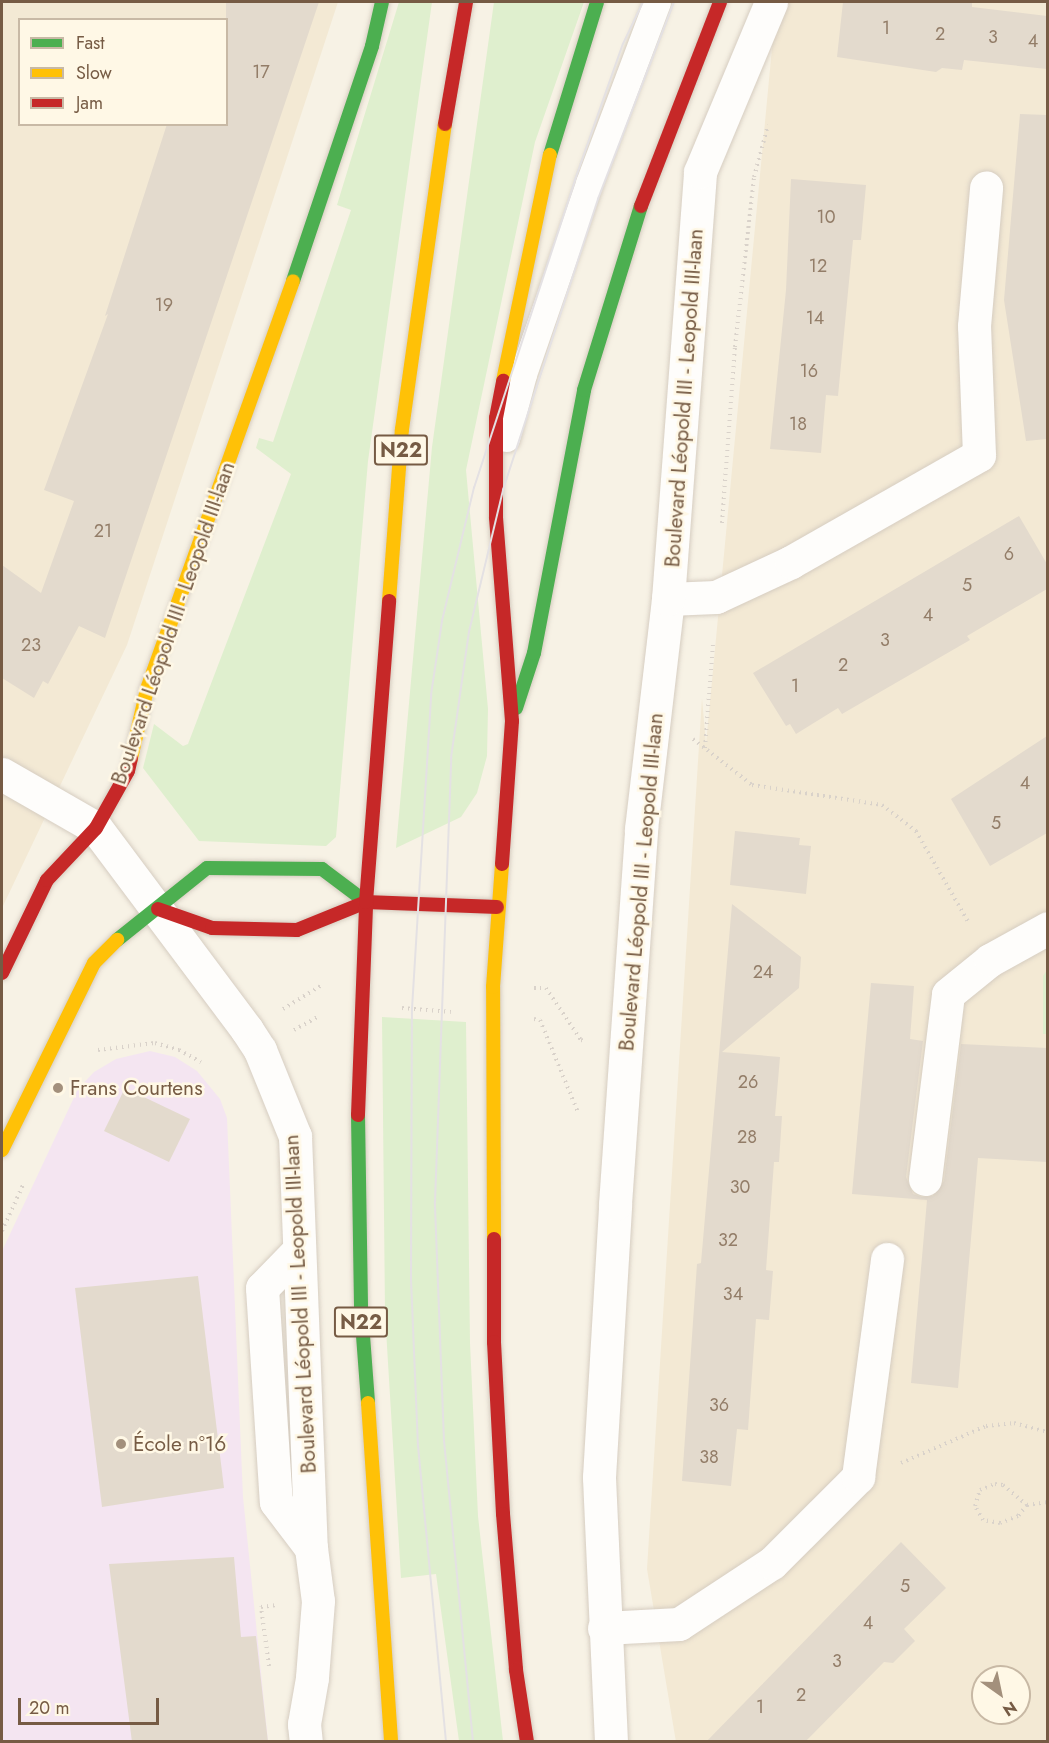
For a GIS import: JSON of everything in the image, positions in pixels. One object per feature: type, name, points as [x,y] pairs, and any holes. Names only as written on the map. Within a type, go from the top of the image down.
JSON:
[{"type":"main road","name":"Boulevard Léopold III - Leopold III-laan","points":[[96,828],[128,771],[147,689],[292,281],[372,46],[382,2]]},
{"type":"main road","name":"N22","points":[[391,1742],[361,1309],[357,1152],[366,902],[402,429],[448,99],[466,2]]},
{"type":"main road","points":[[527,1742],[516,1670],[505,1538],[494,1342],[492,1014],[497,907],[512,722],[495,480],[496,418],[518,295],[546,167],[597,2]]},
{"type":"main road","points":[[512,722],[534,653],[584,390],[651,174],[720,2]]},
{"type":"main road","points":[[2,973],[47,880],[96,828]]},
{"type":"main road","points":[[2,1150],[94,963],[121,936],[207,868],[322,869],[366,902]]},
{"type":"main road","points":[[158,909],[212,928],[297,930],[366,902],[497,907]]},
{"type":"street","name":"Boulevard Léopold III - Leopold III-laan","points":[[611,1742],[604,1628],[599,1477],[618,1139],[641,829],[668,599],[700,172],[771,2]]},
{"type":"street","points":[[668,599],[716,597],[791,562],[979,455],[974,326],[986,188]]},
{"type":"street","points":[[2,774],[96,828]]},
{"type":"street","name":"Boulevard Léopold III - Leopold III-laan","points":[[96,828],[260,1050],[295,1136],[311,1548],[318,1601],[312,1678],[304,1724],[306,1742]]},
{"type":"street","points":[[926,1179],[948,994],[990,960],[1047,927]]},
{"type":"street","points":[[604,1628],[679,1624],[772,1563],[858,1476],[887,1259]]},
{"type":"lane","points":[[495,480],[524,374],[614,112],[657,2]]},
{"type":"path","points":[[722,523],[735,347],[754,177],[769,119]]},
{"type":"path","points":[[705,748],[713,643]]},
{"type":"path","points":[[655,708],[752,785],[882,805],[915,831],[990,960]]},
{"type":"path","points":[[276,1014],[329,983]]},
{"type":"path","points":[[525,987],[546,988],[581,1040],[593,1042]]},
{"type":"path","points":[[492,1014],[540,1020],[588,1137],[618,1139]]},
{"type":"path","points":[[90,1046],[96,1050],[155,1043],[179,1050],[201,1062]]},
{"type":"path","points":[[858,1476],[913,1459],[986,1426],[1014,1423],[1047,1432]]},
{"type":"path","points":[[1027,1506],[1003,1485],[995,1484],[980,1490],[975,1506],[983,1520],[1000,1523],[1018,1516],[1027,1506],[1047,1502]]},
{"type":"shaded area","points":[[2,2],[338,2],[127,645],[2,908]]},
{"type":"shaded area","points":[[785,2],[1047,2],[1047,1741],[676,1742],[647,1569],[702,698],[706,744],[774,27]]},
{"type":"shaded area","name":"École n°16","points":[[150,1051],[175,1057],[197,1071],[220,1099],[227,1118],[243,1497],[268,1741],[2,1742],[2,1251],[78,1089],[94,1072],[116,1059]]},
{"type":"green space","points":[[399,2],[432,2],[368,461],[336,837],[326,846],[199,841],[143,768],[154,724],[183,746],[188,744],[291,474],[256,448],[259,438],[273,442],[351,210],[337,205]]},
{"type":"green space","points":[[494,2],[584,2],[535,142],[466,470],[488,709],[487,756],[477,793],[461,817],[396,848],[432,447]]},
{"type":"green space","points":[[1047,970],[1047,1034],[1043,1034],[1043,976]]},
{"type":"green space","points":[[382,1017],[466,1022],[470,1343],[478,1516],[503,1741],[459,1741],[436,1574],[401,1578],[385,1313]]},
{"type":"building","points":[[226,2],[319,2],[105,638],[79,626],[48,684],[43,681],[34,698],[2,678],[2,565],[41,593],[74,501],[44,490],[108,314],[105,316],[166,126],[228,126],[228,18],[226,18]]},
{"type":"building","points":[[843,2],[972,2],[972,7],[1047,16],[1047,69],[964,60],[962,70],[942,68],[936,72],[837,57]]},
{"type":"building","points":[[1020,114],[1047,115],[1047,439],[1026,441],[1004,300]]},
{"type":"building","points":[[791,179],[866,185],[861,240],[853,240],[838,396],[826,395],[821,453],[770,449],[786,290]]},
{"type":"building","points":[[1019,516],[1047,564],[1047,589],[967,636],[970,640],[842,714],[838,708],[796,734],[790,724],[786,726],[753,673]]},
{"type":"building","points":[[1047,736],[1047,833],[990,866],[951,799]]},
{"type":"building","points":[[735,831],[800,838],[799,845],[811,846],[806,894],[730,885]]},
{"type":"building","points":[[732,904],[801,957],[799,988],[722,1052],[780,1057],[775,1116],[782,1116],[779,1162],[774,1162],[766,1270],[773,1271],[769,1320],[756,1319],[748,1430],[737,1429],[731,1486],[682,1481],[697,1264],[701,1263]]},
{"type":"building","points":[[871,983],[914,986],[910,1039],[923,1041],[906,1177],[913,1194],[922,1197],[933,1196],[944,1181],[961,1044],[1047,1048],[1047,1162],[978,1158],[958,1388],[911,1383],[927,1200],[852,1194]]},
{"type":"building","points":[[125,1088],[190,1119],[169,1162],[104,1131]]},
{"type":"building","points":[[198,1276],[224,1488],[102,1507],[75,1288]]},
{"type":"building","points":[[901,1542],[946,1588],[904,1629],[915,1641],[893,1663],[884,1662],[805,1742],[706,1742]]},
{"type":"building","points":[[234,1557],[241,1637],[256,1636],[268,1742],[132,1742],[109,1564]]},
{"type":"tram line","points":[[446,1742],[418,1447],[411,1280],[412,1009],[431,695],[442,621],[474,488],[575,180],[623,44],[643,2]]},
{"type":"tram line","points":[[473,1742],[444,1441],[435,1202],[451,758],[469,632],[503,490],[598,199],[674,2]]},
{"type":"traffic: fast","points":[[293,281],[372,46],[382,2]]},
{"type":"traffic: fast","points":[[550,155],[597,2]]},
{"type":"traffic: fast","points":[[516,708],[534,653],[584,390],[641,206]]},
{"type":"traffic: fast","points":[[117,940],[207,868],[322,869],[366,902]]},
{"type":"traffic: fast","points":[[358,1115],[361,1309],[368,1403]]},
{"type":"traffic: slow","points":[[389,601],[402,429],[445,124]]},
{"type":"traffic: slow","points":[[503,381],[550,155]]},
{"type":"traffic: slow","points":[[131,758],[147,689],[293,281]]},
{"type":"traffic: slow","points":[[494,1239],[493,987],[502,864]]},
{"type":"traffic: slow","points":[[2,1150],[94,963],[117,940]]},
{"type":"traffic: slow","points":[[368,1403],[391,1742]]},
{"type":"traffic: jam","points":[[445,124],[466,2]]},
{"type":"traffic: jam","points":[[641,206],[720,2]]},
{"type":"traffic: jam","points":[[502,864],[512,721],[496,517],[496,418],[503,381]]},
{"type":"traffic: jam","points":[[358,1115],[366,902],[389,601]]},
{"type":"traffic: jam","points":[[2,973],[47,880],[96,828],[128,771],[131,758]]},
{"type":"traffic: jam","points":[[158,909],[212,928],[297,930],[366,902],[497,907]]},
{"type":"traffic: jam","points":[[494,1239],[494,1342],[503,1514],[516,1670],[527,1742]]},
{"type":"place","name":"Frans Courtens","points":[[58,1088]]},
{"type":"place","name":"École n°16","points":[[121,1444]]}]
